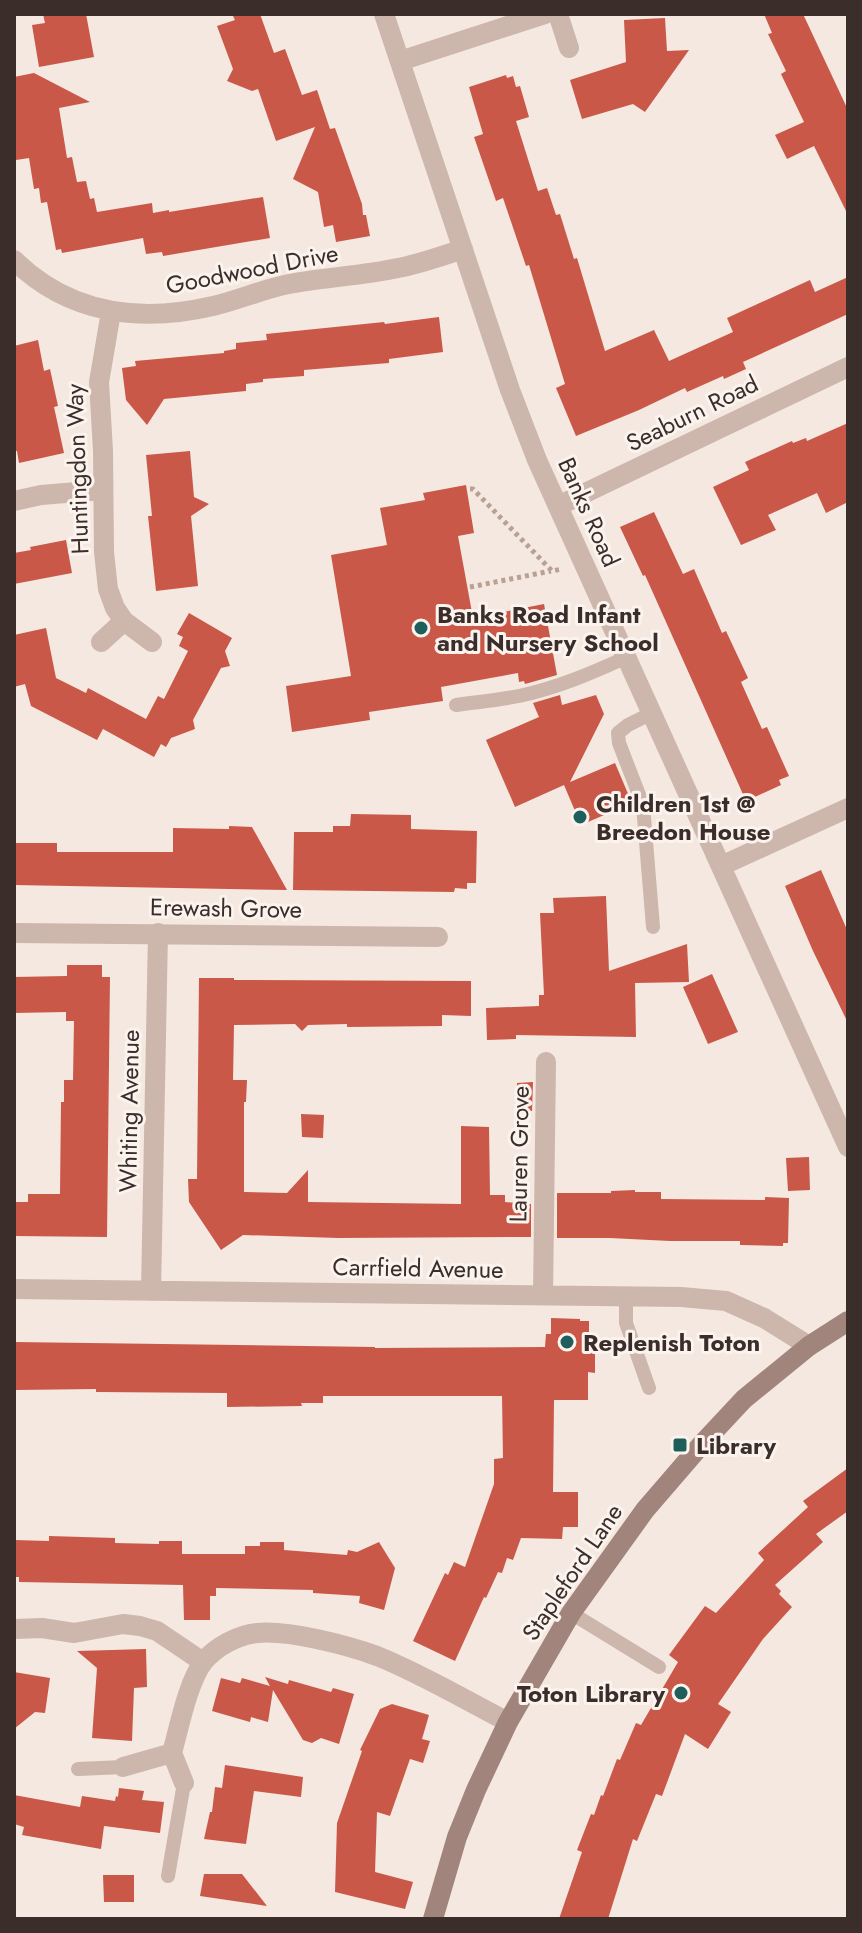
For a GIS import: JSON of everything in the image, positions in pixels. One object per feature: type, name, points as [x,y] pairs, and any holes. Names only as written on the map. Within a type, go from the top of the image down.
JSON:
[{"type":"main road","name":"Stapleford Lane","points":[[433,1919],[457,1837],[476,1790],[508,1722],[571,1613],[645,1510],[744,1399],[809,1346],[848,1321]]},
{"type":"street","name":"Banks Road","points":[[384,14],[510,390],[537,460],[848,1147]]},
{"type":"street","points":[[400,61],[545,14]]},
{"type":"street","points":[[558,14],[569,48]]},
{"type":"street","name":"Goodwood Drive","points":[[14,260],[49,288],[90,306],[111,312],[148,315],[181,313],[290,284],[400,268],[463,249]]},
{"type":"street","name":"Huntingdon Way","points":[[111,312],[99,382],[108,589],[124,621],[152,642]]},
{"type":"street","name":"Seaburn Road","points":[[558,506],[848,367]]},
{"type":"street","points":[[14,501],[41,495],[102,490]]},
{"type":"street","points":[[101,642],[124,621]]},
{"type":"street","points":[[721,866],[848,808]]},
{"type":"street","name":"Erewash Grove","points":[[14,933],[438,937]]},
{"type":"street","name":"Whiting Avenue","points":[[151,1291],[158,933]]},
{"type":"street","name":"Lauren Grove","points":[[543,1295],[546,1062]]},
{"type":"street","name":"Carrfield Avenue","points":[[14,1289],[681,1297],[726,1301],[764,1318],[809,1346]]},
{"type":"street","points":[[14,1629],[42,1628],[74,1633],[123,1624],[140,1626],[157,1631],[203,1662]]},
{"type":"street","points":[[184,1783],[172,1753],[194,1680],[203,1662],[228,1642],[257,1633],[311,1639],[376,1656],[508,1722]]},
{"type":"street","points":[[123,1767],[172,1753]]},
{"type":"lane","points":[[456,705],[547,689],[627,657]]},
{"type":"lane","points":[[652,713],[618,733],[643,805],[653,927]]},
{"type":"lane","points":[[626,1296],[626,1323],[649,1388]]},
{"type":"lane","points":[[571,1613],[659,1667]]},
{"type":"lane","points":[[78,1769],[123,1767]]},
{"type":"lane","points":[[168,1876],[184,1783]]},
{"type":"path","points":[[470,489],[552,571]]},
{"type":"path","points":[[470,587],[583,562]]},
{"type":"building","points":[[43,14],[86,14],[94,57],[39,67],[32,25],[45,23]]},
{"type":"building","points":[[232,14],[260,14],[274,53],[285,49],[302,95],[317,90],[330,129],[335,128],[362,204],[363,215],[366,215],[370,236],[336,242],[333,225],[324,227],[318,192],[293,179],[315,127],[276,141],[258,89],[252,91],[227,81],[233,69],[217,26],[235,20]]},
{"type":"building","points":[[764,14],[803,14],[848,110],[848,215],[814,146],[787,159],[775,135],[804,122],[781,74],[786,71],[768,34],[772,33]]},
{"type":"building","points":[[665,18],[667,51],[689,50],[645,112],[633,104],[582,119],[570,80],[626,62],[624,20]]},
{"type":"building","points":[[34,73],[90,102],[59,108],[67,158],[72,157],[77,182],[86,181],[97,212],[152,203],[153,213],[169,212],[263,197],[270,238],[163,256],[162,252],[146,254],[143,238],[62,253],[61,249],[56,250],[47,202],[41,203],[39,188],[34,189],[29,158],[16,160],[14,148],[14,77]]},
{"type":"building","points":[[506,75],[507,78],[513,76],[516,87],[520,86],[529,117],[516,121],[538,191],[547,188],[556,215],[560,214],[574,259],[577,258],[605,351],[654,330],[669,361],[733,332],[727,318],[810,280],[815,292],[848,277],[848,314],[743,362],[746,369],[724,379],[723,376],[687,392],[685,388],[576,436],[556,388],[565,384],[529,265],[526,266],[503,198],[496,201],[474,137],[483,134],[469,87]]},
{"type":"building","points":[[439,317],[443,352],[389,359],[389,363],[304,370],[304,376],[263,379],[263,382],[246,384],[246,391],[164,399],[147,425],[126,400],[122,368],[136,366],[135,361],[224,353],[236,349],[236,343],[267,340],[266,334]]},
{"type":"building","points":[[38,340],[44,371],[50,369],[64,453],[19,463],[17,451],[14,451],[14,346]]},
{"type":"building","points":[[848,423],[848,502],[826,513],[817,493],[768,515],[776,530],[741,545],[713,487],[749,470],[745,462],[792,441],[806,438],[807,441]]},
{"type":"building","points":[[190,451],[194,497],[209,504],[191,516],[198,586],[156,591],[148,516],[152,516],[146,455]]},
{"type":"building","points":[[466,485],[474,533],[458,536],[473,618],[544,604],[557,675],[525,684],[524,681],[519,682],[518,673],[441,687],[443,701],[369,712],[370,720],[292,732],[286,686],[351,676],[331,555],[387,545],[380,508],[425,500],[423,493]]},
{"type":"building","points":[[654,512],[683,574],[694,569],[722,633],[726,631],[748,678],[741,682],[762,729],[767,727],[789,776],[779,780],[781,785],[746,801],[645,575],[620,527]]},
{"type":"building","points":[[66,540],[72,573],[14,584],[14,553]]},
{"type":"building","points":[[189,613],[232,638],[225,651],[230,666],[221,668],[193,720],[195,729],[171,738],[166,747],[161,744],[154,757],[103,729],[97,740],[31,706],[25,684],[14,687],[14,635],[46,628],[56,678],[86,693],[88,688],[146,719],[158,696],[164,699],[188,651],[179,646],[183,637],[177,634]]},
{"type":"building","points":[[560,695],[562,705],[596,695],[604,714],[570,782],[615,763],[632,803],[581,825],[564,785],[515,807],[486,740],[539,717],[533,703]]},
{"type":"building","points":[[351,814],[411,815],[411,829],[477,831],[476,883],[467,883],[467,889],[455,888],[454,892],[293,890],[294,832],[333,832],[333,826],[350,826]]},
{"type":"building","points":[[229,826],[252,827],[287,890],[14,885],[14,843],[57,843],[57,852],[173,852],[173,828],[229,829]]},
{"type":"building","points":[[821,870],[848,932],[848,1023],[785,886]]},
{"type":"building","points":[[606,896],[609,971],[687,944],[689,982],[635,983],[636,1037],[516,1035],[516,1039],[487,1040],[486,1008],[539,1006],[539,995],[544,995],[540,913],[554,913],[553,898]]},
{"type":"building","points":[[67,965],[102,965],[102,977],[110,977],[107,1237],[14,1236],[14,1202],[28,1202],[28,1194],[60,1194],[61,1102],[64,1102],[64,1080],[73,1080],[74,1021],[66,1021],[66,1012],[14,1013],[14,977],[67,976]]},
{"type":"building","points":[[712,974],[738,1032],[708,1044],[683,987]]},
{"type":"building","points":[[199,978],[471,981],[471,1016],[442,1015],[442,1026],[308,1025],[302,1031],[295,1024],[234,1025],[233,1080],[247,1080],[244,1102],[244,1192],[287,1193],[308,1170],[308,1202],[461,1204],[461,1126],[489,1127],[490,1195],[505,1195],[505,1202],[531,1204],[531,1237],[243,1235],[221,1250],[189,1202],[188,1179],[197,1179]]},
{"type":"building","points":[[533,1082],[532,1111],[518,1111],[517,1083]]},
{"type":"building","points":[[301,1114],[324,1115],[323,1138],[302,1137]]},
{"type":"building","points":[[809,1157],[810,1190],[788,1191],[786,1158]]},
{"type":"building","points":[[661,1192],[661,1199],[789,1198],[788,1243],[783,1243],[783,1246],[740,1245],[740,1241],[557,1238],[557,1193]]},
{"type":"building","points":[[551,1318],[589,1321],[589,1350],[595,1350],[595,1373],[588,1372],[588,1400],[554,1400],[553,1492],[578,1492],[578,1527],[563,1527],[562,1539],[521,1538],[513,1560],[507,1558],[502,1573],[498,1572],[484,1597],[455,1661],[413,1641],[445,1573],[448,1575],[454,1562],[465,1567],[494,1484],[494,1459],[503,1458],[502,1396],[323,1396],[323,1403],[301,1403],[302,1406],[227,1407],[227,1393],[16,1390],[14,1377],[14,1342],[375,1348],[545,1347],[546,1334],[551,1334]]},
{"type":"building","points":[[848,1468],[848,1511],[816,1534],[823,1542],[775,1585],[792,1607],[763,1639],[718,1704],[731,1712],[708,1749],[685,1734],[662,1796],[656,1794],[637,1841],[633,1839],[608,1919],[559,1919],[582,1852],[577,1850],[591,1814],[594,1815],[636,1723],[641,1725],[678,1662],[669,1655],[705,1606],[716,1613],[764,1560],[758,1553],[808,1507],[803,1501]]},
{"type":"building","points":[[49,1536],[115,1538],[115,1543],[182,1541],[182,1554],[245,1554],[245,1546],[260,1546],[260,1542],[284,1542],[284,1550],[347,1555],[348,1550],[357,1552],[379,1542],[395,1568],[384,1610],[359,1603],[360,1596],[313,1593],[313,1590],[216,1588],[216,1596],[210,1596],[210,1620],[184,1620],[183,1585],[19,1582],[19,1577],[14,1577],[14,1540],[49,1541]]},
{"type":"building","points":[[146,1649],[147,1687],[134,1688],[132,1741],[92,1738],[97,1668],[77,1651]]},
{"type":"building","points":[[14,1672],[50,1678],[45,1713],[35,1712],[14,1729]]},
{"type":"building","points":[[265,1677],[288,1684],[289,1680],[331,1692],[333,1688],[354,1694],[339,1744],[321,1738],[312,1743],[303,1740],[273,1690],[268,1722],[251,1717],[250,1722],[212,1711],[221,1678],[240,1683],[242,1678],[270,1686]]},
{"type":"building","points":[[392,1704],[429,1715],[422,1739],[430,1741],[423,1763],[410,1759],[390,1816],[377,1812],[375,1872],[413,1882],[405,1909],[335,1892],[337,1823],[360,1750],[380,1709]]},
{"type":"building","points":[[225,1765],[303,1777],[301,1797],[254,1791],[246,1844],[204,1839],[215,1787],[222,1788]]},
{"type":"building","points":[[119,1788],[144,1791],[142,1800],[164,1802],[160,1833],[104,1826],[101,1849],[22,1835],[24,1827],[14,1824],[14,1795],[80,1807],[82,1796],[115,1801]]},
{"type":"building","points":[[204,1874],[242,1874],[267,1906],[200,1896]]},
{"type":"building","points":[[103,1875],[134,1875],[134,1902],[104,1902]]},
{"type":"place","name":"Banks Road Infant and Nursery School","points":[[421,628]]},
{"type":"place","name":"Children 1st @ Breedon House","points":[[580,817]]},
{"type":"place","name":"Replenish Toton","points":[[567,1342]]},
{"type":"place","name":"Library","points":[[680,1445]]},
{"type":"place","name":"Toton Library","points":[[681,1693]]}]
